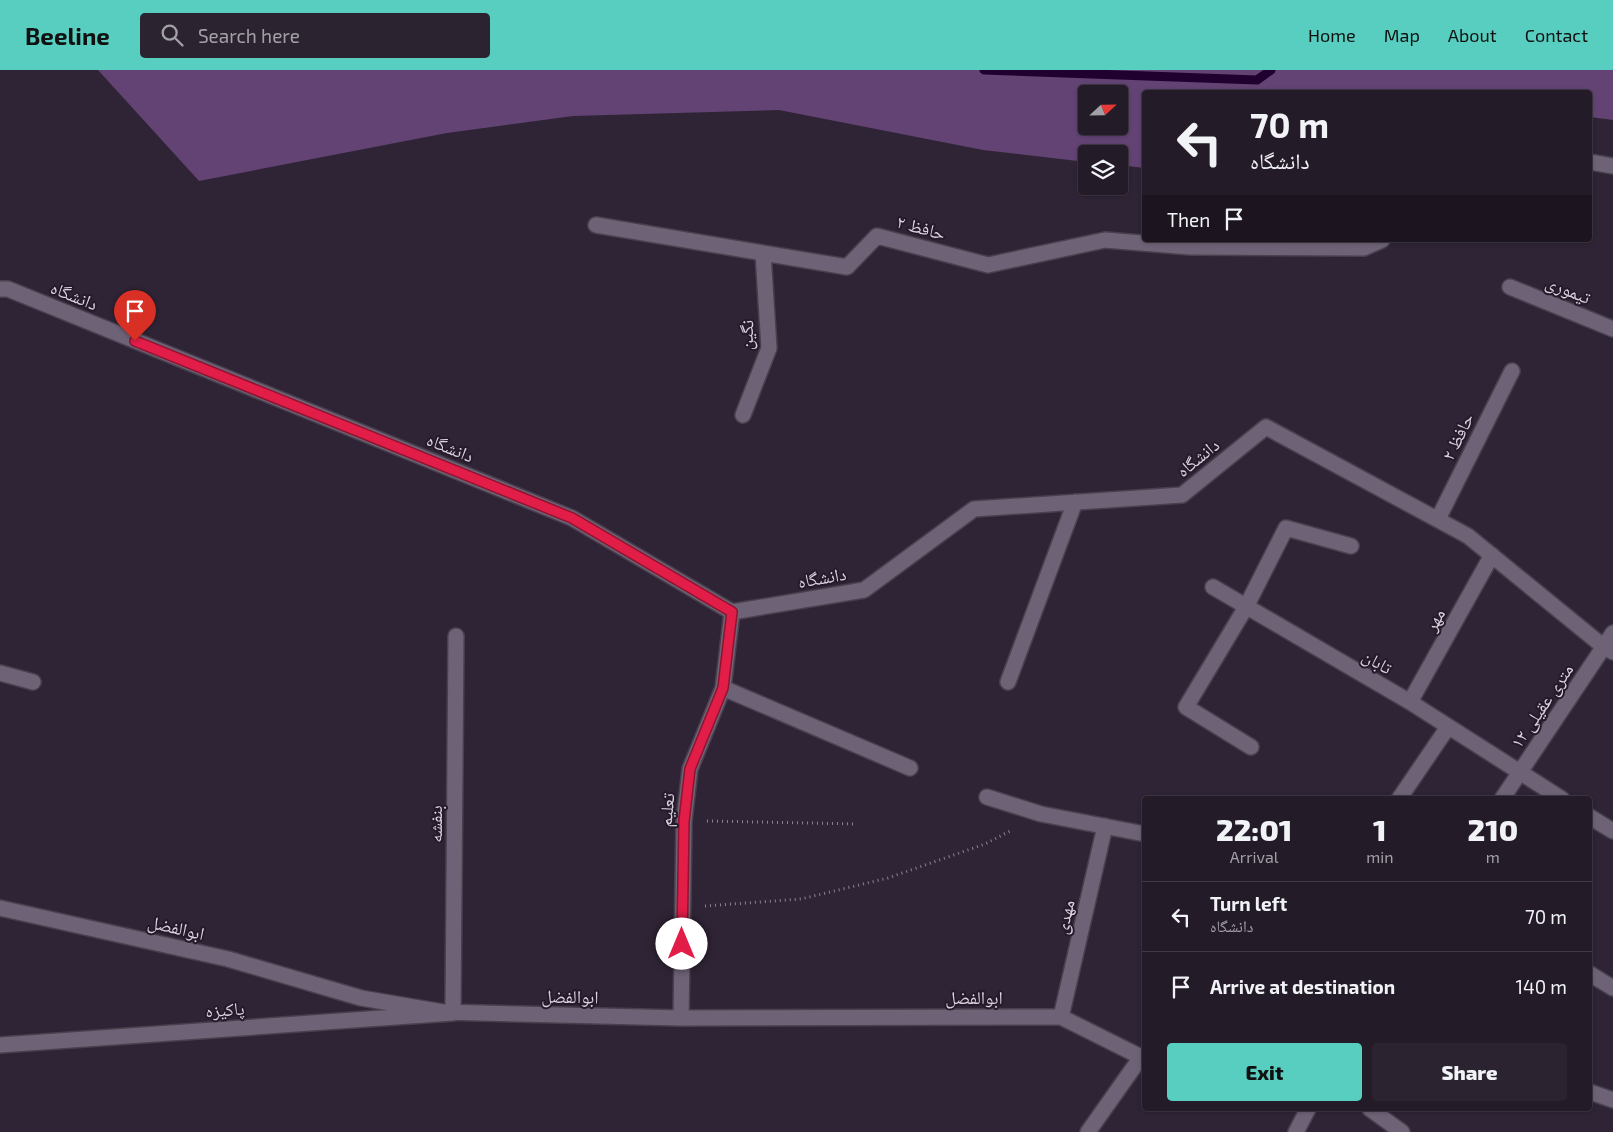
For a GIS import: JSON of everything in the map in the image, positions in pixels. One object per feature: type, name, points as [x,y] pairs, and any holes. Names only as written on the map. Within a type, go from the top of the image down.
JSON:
[{"type":"street","points":[[1592,162],[1613,166]]},
{"type":"street","name":"حافظ ۲","points":[[596,225],[847,268],[877,236],[988,265],[1104,240],[1190,247],[1364,248],[1378,242]]},
{"type":"street","name":"نگین","points":[[743,415],[769,348],[763,253]]},
{"type":"street","name":"تیموری","points":[[1510,287],[1613,329]]},
{"type":"street","name":"دانشگاه","points":[[0,288],[8,289],[572,518],[732,612],[864,590],[974,509],[1182,495],[1266,427],[1468,536],[1608,650]]},
{"type":"street","name":"حافظ ۲","points":[[1438,520],[1512,371]]},
{"type":"street","points":[[1008,682],[1076,502]]},
{"type":"street","points":[[1250,747],[1186,707],[1246,607],[1286,528],[1351,546]]},
{"type":"street","name":"مهر","points":[[1410,702],[1492,556]]},
{"type":"street","name":"تابان","points":[[1213,587],[1410,702],[1557,796]]},
{"type":"street","name":"تعلیم","points":[[681,1018],[684,821],[690,769],[723,688],[732,612]]},
{"type":"street","name":"۱۲ متری عقیلی","points":[[1504,796],[1608,650],[1613,633]]},
{"type":"street","name":"بنفشه","points":[[453,1012],[456,636]]},
{"type":"street","points":[[0,673],[33,682]]},
{"type":"street","points":[[723,688],[910,768]]},
{"type":"street","points":[[1400,796],[1448,727]]},
{"type":"street","points":[[987,797],[1041,814],[1142,833]]},
{"type":"street","points":[[1592,818],[1613,831]]},
{"type":"street","name":"مهدی","points":[[1061,1017],[1105,826]]},
{"type":"street","name":"ابوالفضل","points":[[0,908],[228,959],[361,998],[443,1012],[681,1018],[1061,1017],[1142,1056]]},
{"type":"street","points":[[1592,975],[1613,988]]},
{"type":"street","name":"پاکیزه","points":[[0,1045],[453,1012]]},
{"type":"street","points":[[1088,1132],[1142,1057]]},
{"type":"street","points":[[1592,1093],[1613,1100]]},
{"type":"street","points":[[1296,1132],[1307,1111]]},
{"type":"street","points":[[1373,1111],[1402,1132]]},
{"type":"path","points":[[682,908],[801,899],[888,878],[985,844],[1041,814]]},
{"type":"path","points":[[684,821],[857,824]]},
{"type":"shaded area","points":[[98,70],[1613,70],[1613,120],[1592,117],[1592,90],[1142,90],[1142,168],[1128,166],[1128,145],[1078,145],[1078,161],[983,150],[779,110],[573,116],[447,133],[199,181]]},
{"type":"waterway","points":[[984,70],[1257,80],[1271,70]]},
{"type":"route","points":[[135,341],[572,518],[732,612],[723,688],[690,769],[684,821],[682,944]]}]
